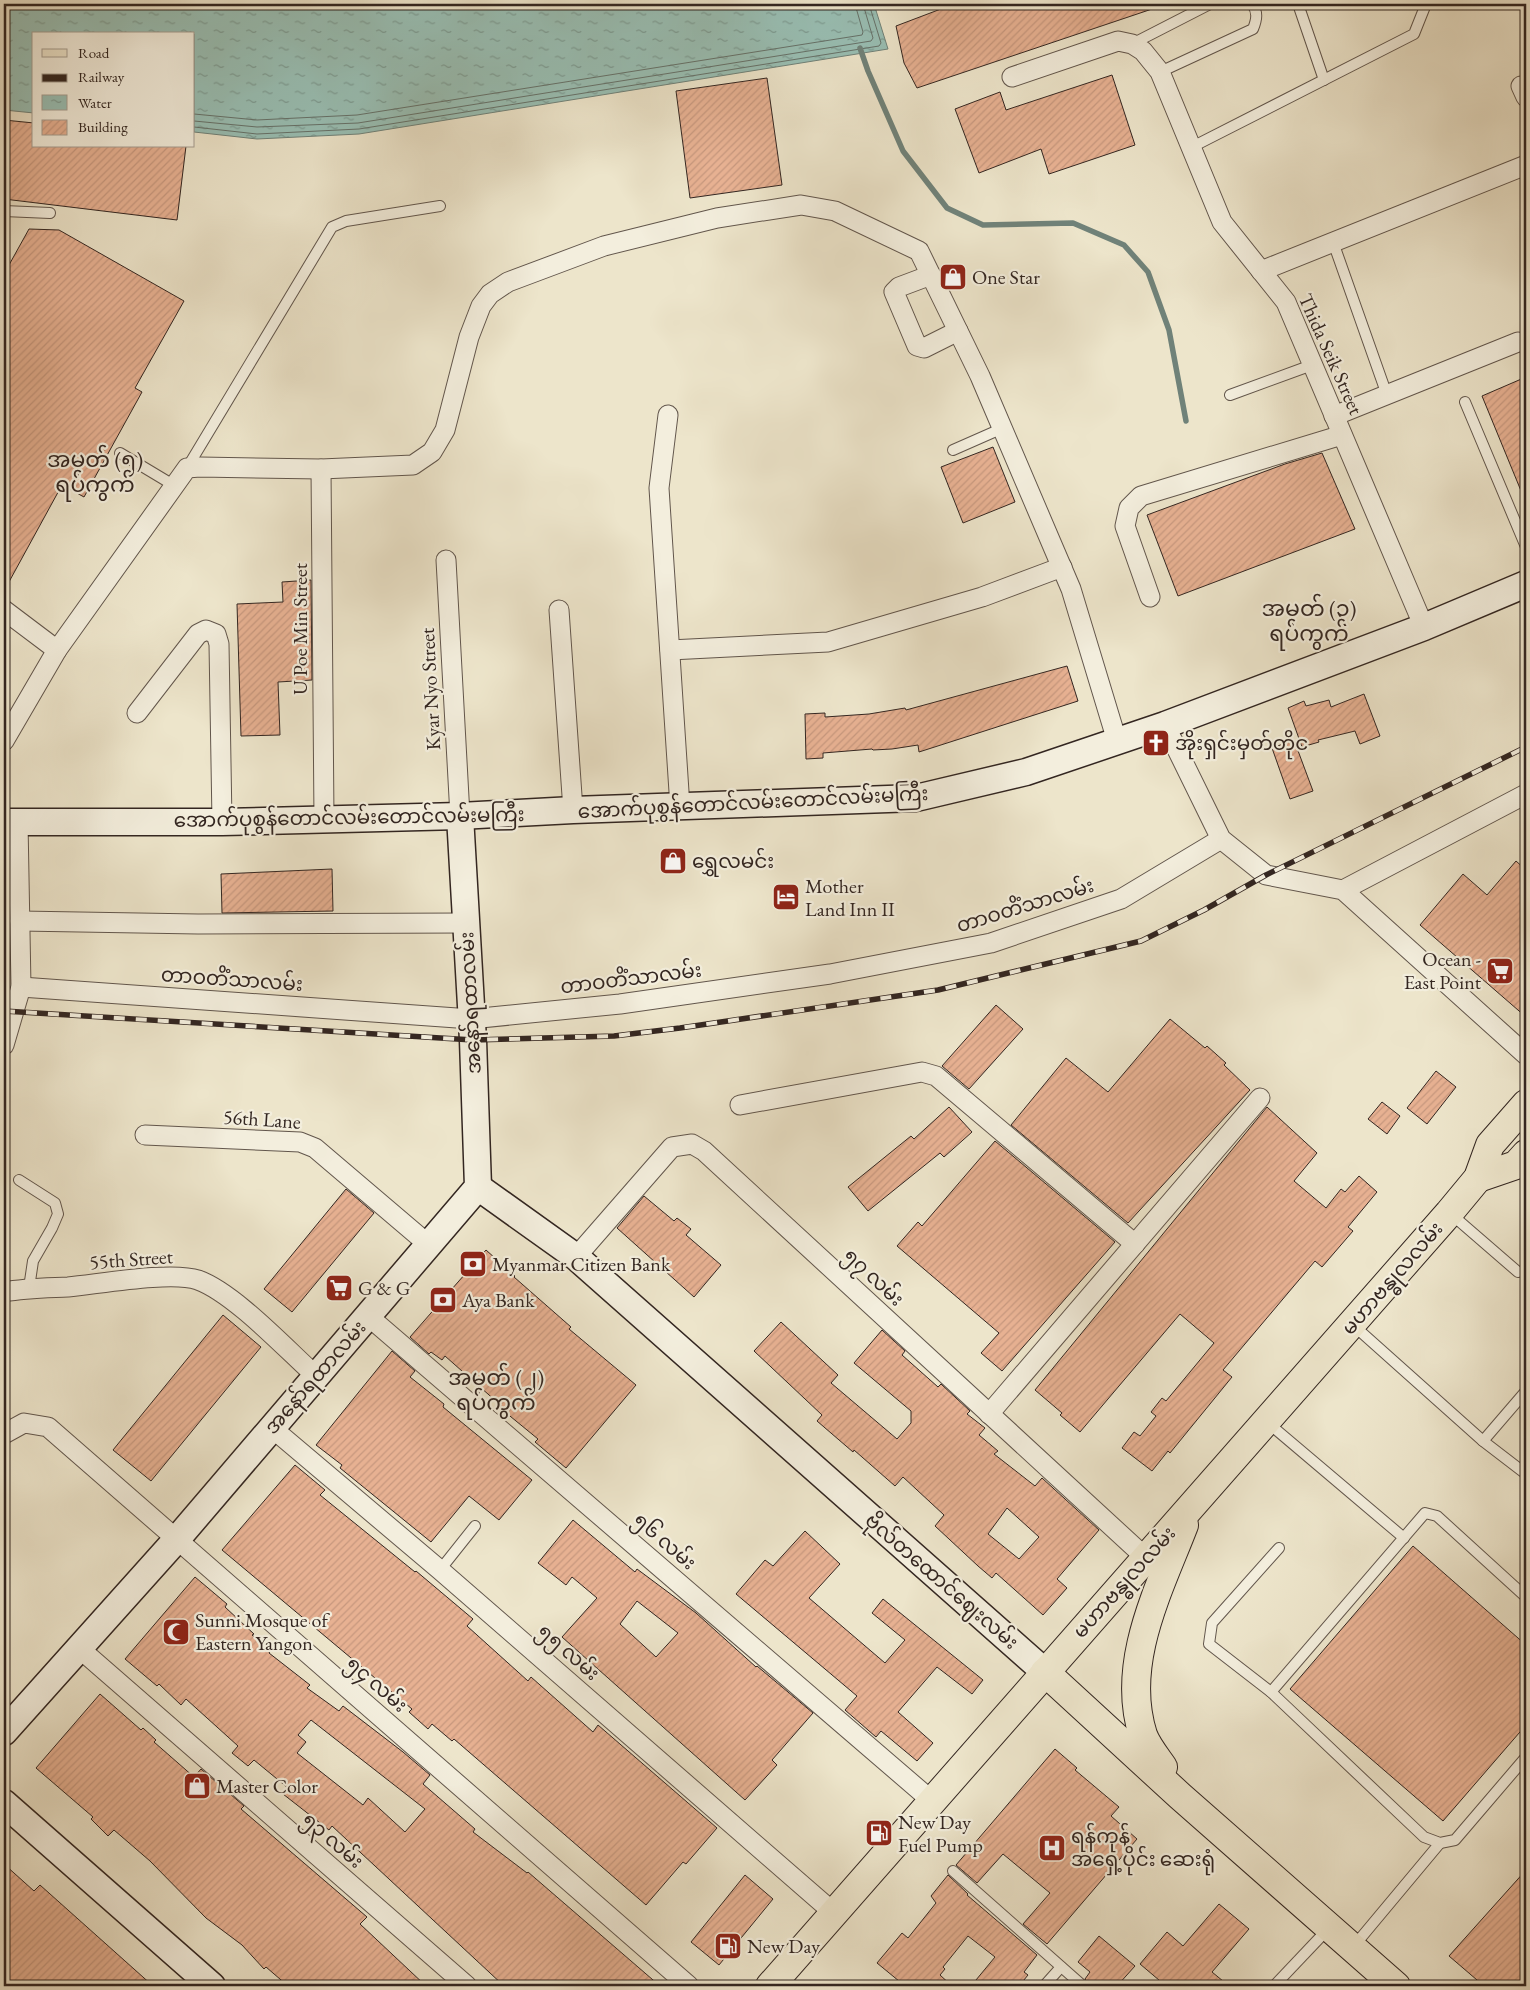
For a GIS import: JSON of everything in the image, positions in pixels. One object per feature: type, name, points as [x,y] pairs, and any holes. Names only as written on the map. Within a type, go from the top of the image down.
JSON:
[{"type":"main road","name":"အောက်ပုစွန်တောင်လမ်းတောင်လမ်းမကြီး","points":[[11,822],[222,822],[460,816],[573,810],[916,798],[1026,772],[1165,725],[1424,627],[1526,584]]},
{"type":"main road","name":"အနော်ရထာလမ်း","points":[[4,1732],[177,1539],[478,1187],[472,1019],[460,816]]},
{"type":"main road","name":"မဟာဗန္ဓုလလမ်း","points":[[770,1986],[1449,1213],[1478,1178],[1490,1145],[1526,1104]]},
{"type":"main road","points":[[1478,1178],[1516,1165],[1526,1154]]},
{"type":"main road","name":"ဗိုလ်တထောင်ဈေးလမ်း","points":[[478,1187],[576,1257],[1045,1672],[1180,1796],[1396,1986]]},
{"type":"main road","points":[[1180,1796],[1143,1736],[1135,1694],[1137,1660],[1151,1612],[1190,1509]]},
{"type":"main road","points":[[4,1803],[212,1986]]},
{"type":"street","points":[[1012,77],[1118,41],[1132,44]]},
{"type":"street","name":"Thida Seik Street","points":[[1132,44],[1143,51],[1160,72],[1222,222],[1286,302],[1424,627]]},
{"type":"street","points":[[1261,271],[1526,165]]},
{"type":"street","points":[[4,741],[57,650],[187,468],[200,466],[321,469],[413,465],[432,452],[445,430],[466,346],[481,306],[490,294],[508,282],[604,246],[717,218],[801,205],[835,211],[919,251],[1003,428],[1072,589],[1118,741]]},
{"type":"street","points":[[931,276],[899,287],[894,292],[917,346],[924,348],[958,331]]},
{"type":"street","points":[[1334,416],[1518,342]]},
{"type":"street","points":[[668,415],[658,488],[680,807]]},
{"type":"street","points":[[1150,596],[1125,526],[1129,508],[1141,496],[1342,435]]},
{"type":"street","name":"U Poe Min Street","points":[[321,469],[324,818]]},
{"type":"street","name":"Kyar Nyo Street","points":[[446,560],[460,816]]},
{"type":"street","points":[[670,650],[828,642],[982,597],[1062,567]]},
{"type":"street","points":[[4,610],[57,650]]},
{"type":"street","points":[[558,610],[573,810]]},
{"type":"street","points":[[137,713],[198,634],[206,630],[216,634],[219,644],[222,822]]},
{"type":"street","points":[[1165,725],[1221,839],[1266,874],[1343,890],[1526,1055]]},
{"type":"street","points":[[1343,890],[1526,794]]},
{"type":"street","points":[[5,1037],[21,987],[20,921],[11,822]]},
{"type":"street","name":"တာဝတိံသာလမ်း","points":[[21,987],[472,1019],[620,1004],[830,974],[991,942],[1121,898],[1221,839]]},
{"type":"street","points":[[20,921],[198,924],[466,923]]},
{"type":"street","points":[[740,1105],[922,1072],[936,1076],[1135,1244]]},
{"type":"street","points":[[989,1414],[1260,1098]]},
{"type":"street","name":"56th Lane","points":[[145,1134],[300,1142],[315,1148],[429,1245]]},
{"type":"street","name":"၅၇ လမ်း","points":[[576,1257],[672,1147],[692,1144],[704,1151],[1146,1558]]},
{"type":"street","name":"55th Street","points":[[4,1292],[29,1288],[66,1287],[169,1277],[197,1280],[225,1296],[316,1376]]},
{"type":"street","name":"၅၆ လမ်း","points":[[368,1316],[932,1801]]},
{"type":"street","name":"၅၄ လမ်း","points":[[4,1434],[24,1423],[48,1427],[689,1986]]},
{"type":"street","name":"၅၅ လမ်း","points":[[272,1428],[440,1570],[834,1913]]},
{"type":"street","name":"၅၃ လမ်း","points":[[79,1648],[467,1986]]},
{"type":"lane","points":[[1132,44],[1210,4]]},
{"type":"lane","points":[[1160,72],[1254,29],[1257,20],[1256,9],[1252,4]]},
{"type":"lane","points":[[1298,4],[1324,80]]},
{"type":"lane","points":[[1192,147],[1414,34],[1426,4]]},
{"type":"lane","points":[[187,468],[332,227],[346,221],[440,206]]},
{"type":"lane","points":[[4,211],[50,213]]},
{"type":"lane","points":[[1333,242],[1387,395]]},
{"type":"lane","points":[[1230,395],[1312,365]]},
{"type":"lane","points":[[1465,402],[1526,547]]},
{"type":"lane","points":[[953,450],[1003,428]]},
{"type":"lane","points":[[120,453],[175,486]]},
{"type":"lane","points":[[19,1180],[55,1203],[58,1214],[33,1262],[29,1288]]},
{"type":"lane","points":[[1449,1213],[1518,1272]]},
{"type":"lane","points":[[1351,1323],[1483,1441],[1526,1474]]},
{"type":"lane","points":[[1483,1441],[1526,1391]]},
{"type":"lane","points":[[1266,1421],[1404,1538]]},
{"type":"lane","points":[[1272,1692],[1425,1513],[1437,1516],[1526,1597]]},
{"type":"lane","points":[[440,1570],[475,1526]]},
{"type":"lane","points":[[1279,1548],[1212,1623],[1209,1644],[1272,1692],[1424,1837],[1440,1843],[1455,1840],[1526,1757]]},
{"type":"lane","points":[[1352,1948],[1440,1843]]},
{"type":"lane","points":[[953,1871],[1083,1986]]},
{"type":"lane","points":[[1274,1986],[1329,1928]]},
{"type":"lane","points":[[1044,1986],[1061,1967]]},
{"type":"water","points":[[4,4],[874,4],[888,49],[359,134],[257,139],[195,132],[195,32],[32,32],[32,113],[4,110]]},
{"type":"building","points":[[954,4],[1161,4],[1161,6],[917,88],[904,63],[896,26]]},
{"type":"building","points":[[1112,75],[1135,145],[1049,174],[1041,149],[979,173],[955,109],[1000,92],[1006,110]]},
{"type":"building","points":[[767,78],[782,185],[690,198],[676,91]]},
{"type":"building","points":[[4,120],[32,123],[32,148],[186,148],[177,220],[4,199]]},
{"type":"building","points":[[29,229],[59,230],[184,301],[135,388],[142,392],[84,497],[62,485],[4,591],[4,274]]},
{"type":"building","points":[[1526,377],[1526,503],[1482,396]]},
{"type":"building","points":[[993,447],[1015,502],[963,523],[941,467]]},
{"type":"building","points":[[1322,453],[1355,529],[1178,596],[1147,515],[1285,464]]},
{"type":"building","points":[[311,580],[312,680],[278,682],[280,735],[241,736],[237,604],[283,602],[282,582]]},
{"type":"building","points":[[1067,666],[1078,701],[919,752],[918,745],[892,749],[823,753],[823,758],[806,759],[805,714],[825,713],[825,717],[869,714],[905,708],[906,710]]},
{"type":"building","points":[[1364,694],[1380,736],[1360,744],[1355,731],[1318,740],[1319,742],[1302,747],[1288,708],[1304,701],[1306,706],[1329,700],[1331,707]]},
{"type":"building","points":[[1294,740],[1313,791],[1290,799],[1272,748]]},
{"type":"building","name":"Ocean - East Point","points":[[1516,861],[1526,870],[1526,1017],[1420,925],[1463,874],[1487,895]]},
{"type":"building","points":[[332,869],[333,911],[222,913],[221,874]]},
{"type":"building","points":[[996,1005],[1023,1029],[969,1089],[942,1066]]},
{"type":"building","points":[[1170,1019],[1205,1048],[1207,1046],[1226,1063],[1224,1065],[1250,1090],[1128,1223],[1011,1125],[1066,1058],[1108,1092]]},
{"type":"building","points":[[1436,1071],[1456,1087],[1427,1124],[1407,1108]]},
{"type":"building","points":[[1382,1102],[1400,1116],[1387,1134],[1368,1119]]},
{"type":"building","points":[[949,1107],[972,1132],[944,1157],[940,1153],[868,1211],[848,1187],[911,1136],[914,1139]]},
{"type":"building","points":[[1267,1107],[1317,1153],[1294,1181],[1326,1208],[1341,1189],[1345,1192],[1359,1176],[1377,1192],[1348,1227],[1353,1231],[1322,1267],[1315,1261],[1223,1370],[1232,1377],[1170,1453],[1168,1451],[1152,1471],[1122,1448],[1134,1432],[1140,1436],[1156,1416],[1151,1412],[1162,1398],[1166,1401],[1214,1343],[1180,1314],[1080,1432],[1060,1415],[1062,1413],[1035,1390]]},
{"type":"building","points":[[995,1141],[1115,1242],[1002,1371],[981,1353],[999,1333],[897,1246],[918,1222],[922,1226]]},
{"type":"building","points":[[346,1189],[374,1213],[292,1312],[264,1289]]},
{"type":"building","points":[[644,1196],[674,1221],[677,1218],[691,1229],[686,1235],[721,1265],[694,1297],[617,1228]]},
{"type":"building","points":[[486,1250],[571,1327],[569,1329],[636,1385],[566,1468],[535,1442],[538,1439],[505,1412],[506,1410],[445,1356],[442,1360],[431,1352],[429,1354],[410,1337]]},
{"type":"building","points":[[223,1315],[261,1347],[151,1481],[113,1450]]},
{"type":"building","points":[[781,1322],[838,1375],[831,1383],[897,1439],[911,1423],[911,1411],[854,1363],[882,1330],[905,1351],[902,1355],[938,1387],[941,1384],[970,1411],[967,1414],[985,1428],[979,1435],[998,1451],[994,1454],[1035,1486],[1042,1478],[1099,1530],[1057,1579],[1067,1588],[1043,1615],[996,1573],[992,1578],[935,1526],[944,1515],[903,1477],[895,1486],[817,1421],[822,1415],[754,1351]],"holes":[[[1007,1508],[1039,1537],[1019,1559],[988,1534]]]},
{"type":"building","points":[[392,1351],[415,1371],[410,1377],[444,1404],[443,1407],[532,1480],[499,1520],[469,1496],[431,1542],[340,1468],[342,1465],[316,1445]]},
{"type":"building","points":[[295,1465],[325,1490],[320,1495],[473,1619],[467,1626],[528,1681],[531,1677],[593,1732],[598,1725],[717,1828],[686,1864],[683,1862],[646,1905],[454,1739],[452,1741],[432,1724],[428,1729],[409,1712],[412,1709],[222,1550]]},
{"type":"building","points":[[573,1520],[635,1572],[637,1569],[696,1613],[756,1667],[813,1713],[772,1760],[777,1765],[745,1800],[562,1637],[597,1598],[572,1577],[566,1585],[538,1563]],"holes":[[[637,1601],[678,1633],[656,1657],[620,1624]]]},
{"type":"building","points":[[805,1531],[840,1564],[809,1598],[885,1663],[905,1640],[872,1613],[883,1599],[983,1680],[972,1694],[937,1667],[898,1712],[933,1743],[917,1761],[881,1731],[876,1737],[845,1710],[857,1696],[736,1594],[765,1560],[773,1566]]},
{"type":"building","points":[[1413,1546],[1526,1645],[1526,1725],[1443,1821],[1290,1689]]},
{"type":"building","points":[[195,1577],[227,1604],[225,1607],[254,1634],[252,1635],[271,1650],[269,1653],[310,1685],[307,1688],[339,1711],[343,1706],[403,1752],[430,1775],[423,1784],[475,1829],[473,1832],[528,1872],[660,1986],[504,1986],[332,1826],[329,1830],[283,1794],[288,1788],[254,1760],[248,1766],[232,1753],[238,1746],[186,1699],[181,1705],[159,1684],[157,1686],[125,1659]],"holes":[[[311,1720],[425,1809],[405,1832],[368,1798],[363,1805],[297,1753],[306,1742],[298,1735]]]},
{"type":"building","points":[[100,1694],[141,1730],[143,1728],[156,1740],[154,1742],[194,1777],[201,1769],[244,1806],[241,1809],[367,1917],[360,1924],[426,1986],[288,1986],[266,1967],[264,1969],[242,1945],[206,1918],[150,1861],[114,1830],[108,1836],[91,1819],[93,1817],[36,1768]]},
{"type":"building","points":[[1055,1749],[1077,1768],[1075,1770],[1119,1807],[1111,1816],[1137,1839],[1047,1944],[1023,1924],[1050,1893],[1003,1854],[977,1883],[956,1865]]},
{"type":"building","points":[[4,1864],[34,1891],[40,1885],[153,1986],[4,1986]]},
{"type":"building","points":[[1526,1870],[1526,1986],[1484,1986],[1449,1956]]},
{"type":"building","points":[[745,1875],[773,1899],[719,1965],[691,1942]]},
{"type":"building","points":[[948,1875],[967,1895],[1037,1955],[1024,1972],[1028,1975],[1019,1986],[971,1986],[995,1957],[968,1936],[943,1967],[945,1969],[940,1975],[952,1986],[905,1986],[877,1963],[902,1933],[908,1938],[936,1903],[931,1896]]},
{"type":"building","points":[[1219,1904],[1249,1929],[1212,1972],[1229,1986],[1166,1986],[1140,1964],[1167,1932],[1183,1946]]},
{"type":"building","points":[[1099,1936],[1135,1966],[1117,1986],[1090,1986],[1085,1979],[1090,1972],[1078,1962]]},
{"type":"waterway","points":[[860,48],[903,151],[947,208],[983,225],[1073,223],[1124,245],[1148,272],[1169,330],[1186,421]]},
{"type":"railway","points":[[4,1011],[473,1040],[614,1036],[938,990],[1141,941],[1204,910],[1266,875],[1526,747]]},
{"type":"place","name":"One Star","points":[[953,277]]},
{"type":"place","name":"အိုးရှင်းမှတ်တိုင","points":[[1156,743]]},
{"type":"place","name":"ရွှေလမင်း","points":[[673,861]]},
{"type":"place","name":"Mother Land Inn II","points":[[786,897]]},
{"type":"place","name":"Ocean - East Point","points":[[1500,971]]},
{"type":"place","name":"Myanmar Citizen Bank","points":[[473,1264]]},
{"type":"place","name":"G & G","points":[[339,1288]]},
{"type":"place","name":"Aya Bank","points":[[443,1300]]},
{"type":"place","name":"Sunni Mosque of Eastern Yangon","points":[[176,1632]]},
{"type":"place","name":"Master Color","points":[[197,1786]]},
{"type":"place","name":"New Day Fuel Pump","points":[[879,1833]]},
{"type":"place","name":"ရန်ကုန် အရှေ့ပိုင်း ဆေးရုံ","points":[[1052,1848]]},
{"type":"place","name":"New Day","points":[[728,1946]]},
{"type":"district","name":"အမှတ် (၅) ရပ်ကွက်","points":[[95,472]]},
{"type":"district","name":"အမှတ် (၃) ရပ်ကွက်","points":[[1309,620]]},
{"type":"district","name":"အမှတ် (၂) ရပ်ကွက်","points":[[496,1390]]}]
